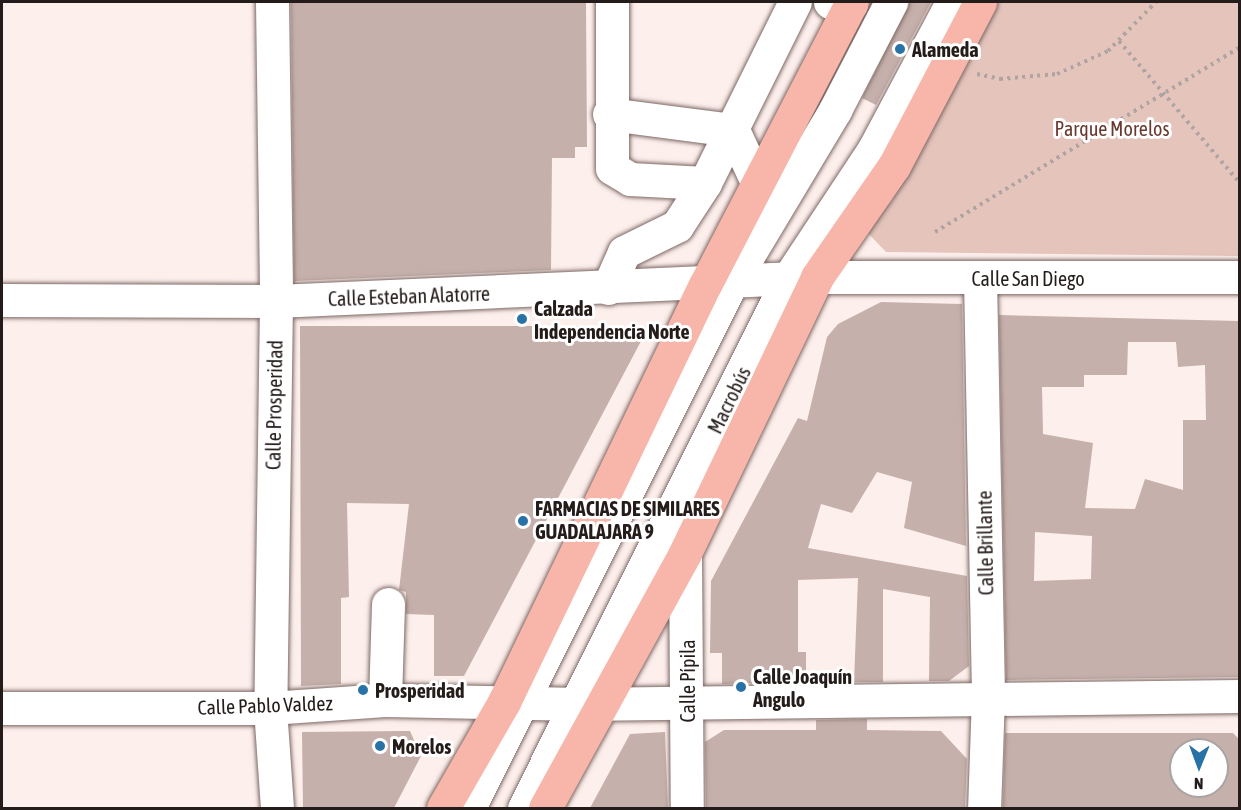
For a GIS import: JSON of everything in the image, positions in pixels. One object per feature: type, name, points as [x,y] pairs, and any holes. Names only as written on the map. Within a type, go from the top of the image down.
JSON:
[{"type":"main road","points":[[443,808],[514,702],[718,285],[758,184],[844,2]]},
{"type":"main road","points":[[545,808],[590,704],[686,553],[802,278],[894,166],[980,2]]},
{"type":"street","name":"Calle Prosperidad","points":[[272,2],[276,302],[270,708],[277,808]]},
{"type":"street","points":[[612,2],[610,157],[620,176],[705,183]]},
{"type":"street","points":[[608,288],[624,252],[677,226],[705,183],[733,130],[795,2]]},
{"type":"street","points":[[718,285],[835,110],[891,2]]},
{"type":"street","name":"Macrobús","points":[[524,808],[590,704],[802,278],[952,2]]},
{"type":"street","points":[[609,114],[733,130]]},
{"type":"street","points":[[733,130],[758,184]]},
{"type":"street","name":"Calle San Diego","points":[[802,278],[1239,277]]},
{"type":"street","name":"Calle Esteban Alatorre","points":[[2,300],[276,302],[718,285],[802,278]]},
{"type":"street","name":"Calle Brillante","points":[[980,278],[988,696],[984,808]]},
{"type":"street","name":"Calle Pípila","points":[[686,553],[687,808]]},
{"type":"street","points":[[385,699],[388,604]]},
{"type":"street","points":[[590,704],[988,696],[1239,696]]},
{"type":"street","name":"Calle Pablo Valdez","points":[[2,708],[270,708],[385,699],[590,704]]},
{"type":"street","points":[[469,808],[514,702]]},
{"type":"path","points":[[974,73],[1000,79],[1057,74],[1119,41],[1156,2]]},
{"type":"path","points":[[1119,41],[1239,183]]},
{"type":"path","points":[[935,232],[1239,48]]},
{"type":"green space","name":"Parque Morelos","points":[[993,2],[1239,2],[1239,256],[886,252],[866,231],[892,201]]},
{"type":"building","points":[[291,2],[586,2],[587,147],[575,147],[575,158],[552,158],[551,270],[294,281]]},
{"type":"building","points":[[910,2],[931,2],[876,105],[862,98]]},
{"type":"building","points":[[881,302],[962,304],[966,546],[904,528],[912,482],[877,472],[852,513],[821,504],[808,548],[967,576],[969,666],[949,681],[929,681],[930,597],[883,589],[883,682],[854,682],[858,578],[798,580],[798,652],[806,652],[806,682],[722,684],[722,653],[710,653],[711,581],[798,418],[807,421],[827,337],[838,324]]},
{"type":"building","points":[[999,315],[1239,321],[1239,677],[1006,680]],"holes":[[[1128,342],[1176,342],[1178,367],[1205,365],[1206,420],[1183,420],[1183,490],[1145,479],[1135,509],[1085,508],[1093,443],[1043,434],[1042,387],[1084,387],[1084,375],[1127,375]],[[1035,532],[1092,536],[1091,579],[1034,581]]]},
{"type":"building","points":[[300,326],[649,326],[464,676],[434,676],[434,615],[406,614],[406,592],[399,590],[409,504],[347,503],[349,597],[341,598],[341,684],[301,686]]},
{"type":"building","points":[[867,719],[867,730],[941,731],[967,759],[965,808],[706,808],[705,742],[724,730],[816,730],[816,720]]},
{"type":"building","points":[[410,731],[421,756],[394,808],[303,808],[302,732]]},
{"type":"building","points":[[665,732],[668,808],[590,808],[630,734]]},
{"type":"building","points":[[1005,733],[1233,733],[1239,739],[1239,808],[1003,808]]},
{"type":"place","name":"Alameda","points":[[900,49]]},
{"type":"place","name":"Calzada Independencia Norte","points":[[522,319]]},
{"type":"place","name":"FARMACIAS DE SIMILARES GUADALAJARA 9","points":[[523,521]]},
{"type":"place","name":"Calle Joaquín Angulo","points":[[741,687]]},
{"type":"place","name":"Prosperidad","points":[[363,690]]},
{"type":"place","name":"Morelos","points":[[380,746]]}]
